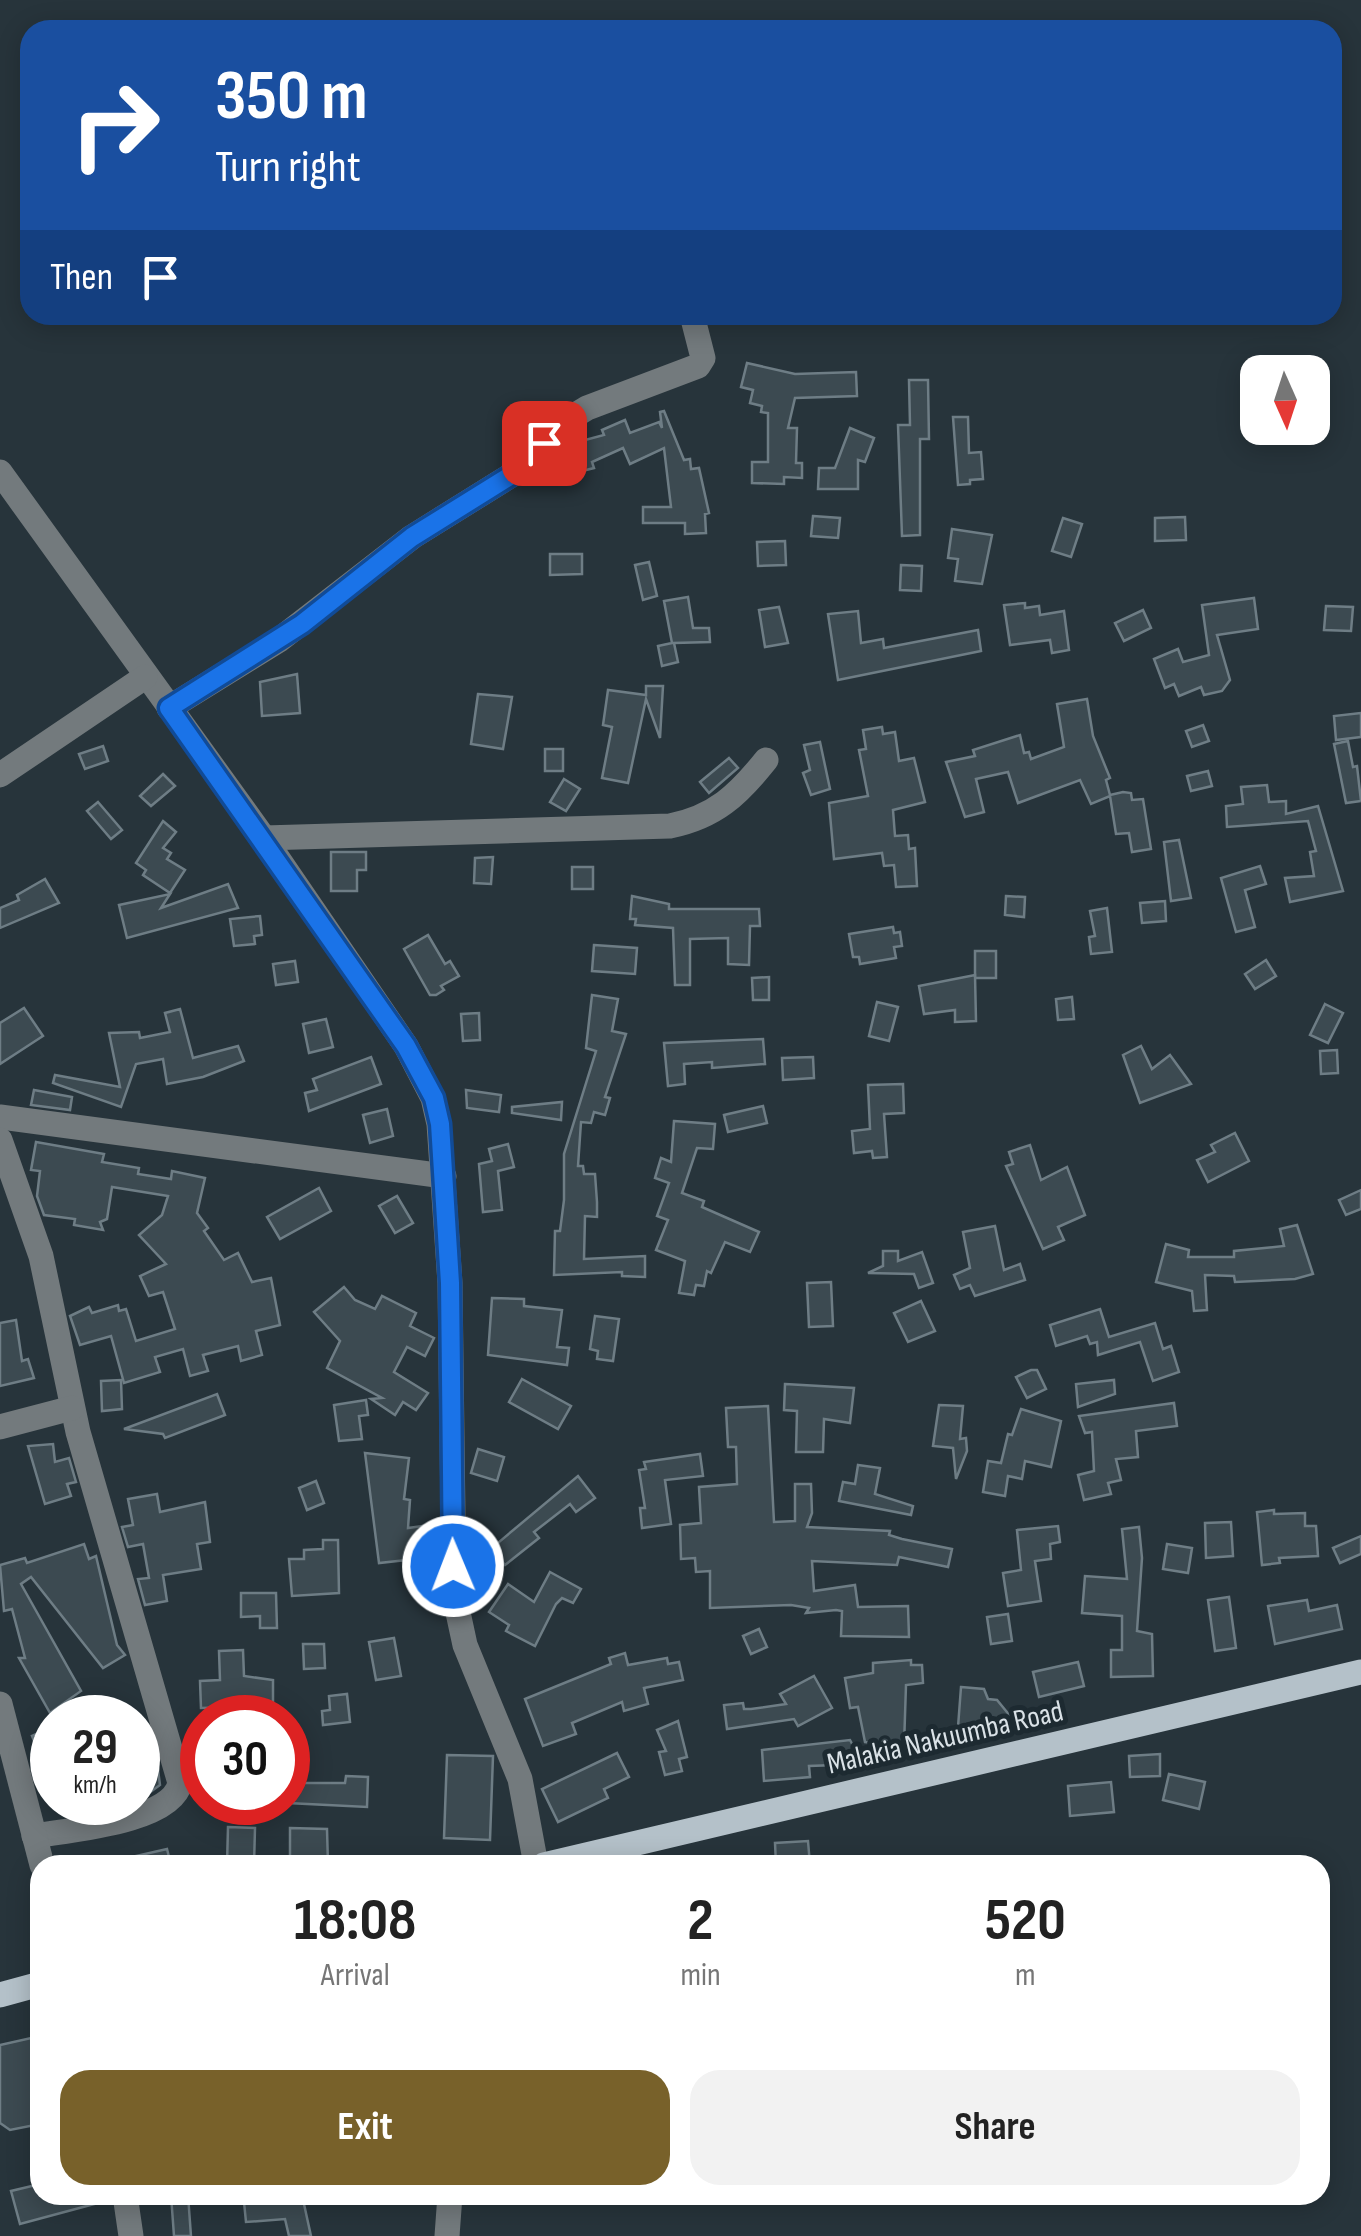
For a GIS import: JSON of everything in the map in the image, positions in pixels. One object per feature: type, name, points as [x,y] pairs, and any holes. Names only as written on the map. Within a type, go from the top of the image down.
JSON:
[{"type":"main road","name":"Malakia Nakuumba Road","points":[[583,1855],[1361,1672]]},
{"type":"main road","points":[[0,1994],[30,1986]]},
{"type":"street","points":[[169,708],[279,640],[412,537],[518,471],[556,428],[586,408],[698,366],[703,358],[695,325]]},
{"type":"street","points":[[0,472],[264,838],[420,1070],[434,1098],[444,1176],[454,1594],[465,1644],[520,1779],[538,1855]]},
{"type":"street","points":[[0,775],[146,677]]},
{"type":"street","points":[[264,838],[670,826],[699,820],[730,801],[766,760]]},
{"type":"street","points":[[0,1117],[444,1176]]},
{"type":"street","points":[[0,1140],[41,1256],[72,1408],[180,1784],[177,1795],[166,1805],[140,1816],[34,1836]]},
{"type":"street","points":[[0,1427],[72,1408]]},
{"type":"street","points":[[0,1704],[39,1855]]},
{"type":"street","points":[[126,2205],[131,2236]]},
{"type":"street","points":[[447,2236],[449,2205]]},
{"type":"building","points":[[747,363],[795,374],[856,372],[857,396],[795,398],[788,428],[797,428],[796,463],[802,463],[802,478],[784,477],[784,484],[752,483],[752,462],[768,462],[768,413],[761,412],[762,406],[750,403],[753,390],[741,387]]},
{"type":"building","points":[[909,380],[928,380],[929,439],[920,439],[920,535],[902,536],[898,425],[910,425]]},
{"type":"building","points":[[664,411],[684,460],[690,459],[691,469],[699,468],[709,513],[705,514],[706,533],[685,534],[685,523],[643,523],[643,507],[671,507],[664,448],[630,464],[623,448],[592,462],[594,468],[570,474],[563,446],[604,435],[602,430],[625,420],[630,433],[659,422],[662,428],[660,412]]},
{"type":"building","points":[[953,417],[968,417],[969,453],[981,452],[983,479],[970,480],[970,484],[958,485]]},
{"type":"building","points":[[850,428],[874,438],[865,462],[858,460],[858,489],[818,489],[819,468],[835,468]]},
{"type":"building","points":[[813,516],[840,518],[838,538],[811,536]]},
{"type":"building","points":[[1185,517],[1186,540],[1155,541],[1155,518]]},
{"type":"building","points":[[1063,518],[1082,524],[1071,557],[1052,551]]},
{"type":"building","points":[[952,529],[992,535],[982,584],[955,581],[958,559],[948,558]]},
{"type":"building","points":[[785,541],[786,565],[758,566],[757,542]]},
{"type":"building","points":[[550,554],[582,554],[582,574],[550,575]]},
{"type":"building","points":[[649,562],[657,596],[643,600],[635,565]]},
{"type":"building","points":[[901,565],[922,566],[921,591],[900,590]]},
{"type":"building","points":[[688,597],[693,628],[709,628],[710,642],[674,643],[678,662],[662,666],[658,646],[672,643],[664,601]]},
{"type":"building","points":[[1254,598],[1258,629],[1217,635],[1230,680],[1222,691],[1204,695],[1201,687],[1179,696],[1174,684],[1165,688],[1154,659],[1178,649],[1183,662],[1209,655],[1202,605]]},
{"type":"building","points":[[1025,603],[1025,608],[1039,606],[1040,615],[1064,611],[1069,650],[1052,653],[1050,640],[1010,645],[1004,605]]},
{"type":"building","points":[[1326,606],[1353,607],[1351,631],[1324,630]]},
{"type":"building","points":[[779,607],[788,643],[765,647],[759,610]]},
{"type":"building","points":[[1143,610],[1151,628],[1124,641],[1115,623]]},
{"type":"building","points":[[858,611],[861,643],[883,639],[884,648],[978,630],[981,651],[838,680],[828,614]]},
{"type":"building","points":[[297,674],[300,713],[262,716],[260,682]]},
{"type":"building","points":[[646,686],[663,686],[660,738],[646,699],[628,783],[602,778],[612,727],[603,725],[608,690],[646,695]]},
{"type":"building","points":[[478,694],[512,697],[503,749],[471,744]]},
{"type":"building","points":[[1087,699],[1093,736],[1110,778],[1106,780],[1110,795],[1123,792],[1131,793],[1132,800],[1143,799],[1151,849],[1132,852],[1129,833],[1116,834],[1110,796],[1091,804],[1080,780],[1018,803],[1008,772],[976,779],[984,812],[965,817],[946,762],[975,756],[973,750],[1020,735],[1024,753],[1029,752],[1031,759],[1064,747],[1057,704]]},
{"type":"building","points":[[1361,713],[1361,737],[1336,740],[1334,716]]},
{"type":"building","points":[[1203,725],[1209,741],[1192,747],[1186,731]]},
{"type":"building","points":[[882,727],[883,734],[895,732],[899,761],[914,758],[925,802],[893,810],[895,836],[908,835],[909,849],[915,848],[917,886],[896,887],[894,865],[884,866],[882,853],[834,859],[829,803],[868,796],[859,750],[866,749],[863,730]]},
{"type":"building","points":[[1348,741],[1353,767],[1357,766],[1361,801],[1346,803],[1334,744]]},
{"type":"building","points":[[820,742],[830,789],[811,795],[803,773],[810,770],[804,745]]},
{"type":"building","points":[[103,746],[108,761],[85,769],[79,754]]},
{"type":"building","points":[[545,749],[563,749],[563,771],[545,771]]},
{"type":"building","points":[[729,758],[738,768],[709,793],[700,782]]},
{"type":"building","points":[[1208,771],[1212,786],[1191,791],[1187,776]]},
{"type":"building","points":[[163,774],[175,786],[151,806],[140,796]]},
{"type":"building","points":[[564,779],[580,789],[566,811],[550,802]]},
{"type":"building","points":[[1267,785],[1269,802],[1286,801],[1286,814],[1318,806],[1343,891],[1290,902],[1285,878],[1314,876],[1310,852],[1316,851],[1308,821],[1227,827],[1226,806],[1243,804],[1241,787]]},
{"type":"building","points":[[98,802],[122,830],[111,839],[87,811]]},
{"type":"building","points":[[163,821],[176,832],[163,848],[171,853],[167,859],[185,870],[170,893],[143,875],[146,870],[136,863]]},
{"type":"building","points":[[1179,840],[1191,898],[1171,901],[1164,842]]},
{"type":"building","points":[[331,852],[366,852],[366,870],[357,870],[357,891],[331,891]]},
{"type":"building","points":[[493,857],[491,884],[474,883],[475,858]]},
{"type":"building","points":[[1260,866],[1266,884],[1245,890],[1255,927],[1236,932],[1221,878]]},
{"type":"building","points":[[572,867],[593,867],[593,889],[572,889]]},
{"type":"building","points":[[45,879],[59,903],[0,928],[0,908],[19,900],[17,895]]},
{"type":"building","points":[[228,884],[238,908],[127,938],[119,905],[170,894],[161,908]]},
{"type":"building","points":[[632,896],[669,904],[669,909],[759,909],[760,926],[750,926],[749,965],[728,964],[728,938],[690,939],[690,985],[675,985],[673,928],[635,925],[636,919],[630,919]]},
{"type":"building","points":[[1006,896],[1025,897],[1024,917],[1005,915]]},
{"type":"building","points":[[1165,901],[1166,921],[1142,923],[1140,903]]},
{"type":"building","points":[[1107,908],[1112,952],[1091,954],[1089,937],[1095,936],[1090,911]]},
{"type":"building","points":[[260,916],[262,935],[254,936],[255,944],[234,946],[230,919]]},
{"type":"building","points":[[893,927],[894,933],[900,932],[902,946],[894,947],[896,958],[860,964],[859,957],[853,957],[849,934]]},
{"type":"building","points":[[428,935],[445,964],[450,961],[459,976],[441,986],[444,990],[436,995],[430,995],[404,949]]},
{"type":"building","points":[[594,945],[637,948],[635,974],[592,971]]},
{"type":"building","points":[[975,951],[996,951],[996,978],[975,978]]},
{"type":"building","points":[[1266,960],[1276,976],[1255,989],[1245,974]]},
{"type":"building","points":[[295,961],[298,982],[276,985],[273,964]]},
{"type":"building","points":[[975,975],[976,1021],[955,1022],[955,1010],[924,1014],[919,986]]},
{"type":"building","points":[[769,977],[769,1000],[753,1000],[752,978]]},
{"type":"building","points":[[592,995],[618,999],[612,1031],[626,1034],[605,1097],[610,1098],[605,1115],[594,1112],[591,1123],[581,1122],[578,1166],[583,1166],[584,1174],[595,1174],[597,1202],[597,1217],[585,1216],[584,1259],[645,1256],[645,1277],[622,1276],[622,1272],[554,1275],[555,1231],[560,1231],[564,1200],[564,1154],[596,1051],[586,1048]]},
{"type":"building","points":[[1072,997],[1074,1019],[1058,1020],[1056,999]]},
{"type":"building","points":[[877,1002],[898,1007],[889,1041],[869,1036]]},
{"type":"building","points":[[1325,1004],[1343,1013],[1328,1043],[1310,1035]]},
{"type":"building","points":[[24,1008],[43,1036],[0,1064],[0,1023]]},
{"type":"building","points":[[180,1009],[193,1058],[238,1046],[244,1061],[203,1077],[167,1084],[163,1059],[136,1064],[121,1107],[53,1083],[55,1075],[120,1087],[109,1033],[139,1032],[140,1038],[170,1032],[165,1013]]},
{"type":"building","points":[[479,1013],[480,1040],[463,1041],[461,1014]]},
{"type":"building","points":[[326,1019],[333,1047],[309,1053],[303,1024]]},
{"type":"building","points":[[763,1039],[765,1064],[712,1068],[712,1062],[684,1064],[685,1084],[668,1086],[664,1043]]},
{"type":"building","points":[[1141,1046],[1152,1069],[1170,1055],[1191,1084],[1140,1103],[1123,1055]]},
{"type":"building","points":[[1337,1050],[1338,1073],[1321,1074],[1320,1051]]},
{"type":"building","points":[[371,1057],[381,1084],[309,1111],[305,1093],[317,1090],[313,1079]]},
{"type":"building","points":[[813,1057],[814,1078],[783,1080],[782,1058]]},
{"type":"building","points":[[903,1084],[904,1113],[884,1114],[887,1157],[873,1158],[872,1151],[854,1153],[852,1131],[870,1129],[868,1085]]},
{"type":"building","points":[[34,1090],[72,1097],[70,1110],[31,1105]]},
{"type":"building","points":[[466,1090],[501,1095],[499,1112],[467,1108]]},
{"type":"building","points":[[562,1102],[561,1120],[512,1113],[512,1107]]},
{"type":"building","points":[[763,1106],[767,1123],[728,1132],[724,1115]]},
{"type":"building","points":[[387,1109],[393,1136],[370,1143],[363,1115]]},
{"type":"building","points":[[674,1121],[715,1124],[713,1149],[697,1148],[682,1193],[704,1201],[702,1207],[759,1232],[750,1252],[725,1242],[711,1273],[707,1271],[704,1286],[696,1285],[694,1295],[679,1293],[685,1261],[656,1250],[668,1220],[657,1216],[669,1183],[655,1178],[661,1158],[671,1162]]},
{"type":"building","points":[[1235,1133],[1249,1161],[1208,1182],[1197,1160],[1215,1152],[1211,1145]]},
{"type":"building","points":[[36,1142],[104,1154],[102,1162],[139,1168],[138,1174],[171,1179],[172,1171],[205,1178],[197,1213],[208,1228],[204,1231],[224,1260],[238,1253],[252,1282],[271,1278],[280,1325],[256,1331],[262,1355],[241,1361],[238,1346],[203,1355],[208,1371],[190,1376],[183,1349],[155,1357],[160,1372],[124,1383],[111,1336],[80,1345],[70,1316],[89,1307],[92,1313],[118,1305],[119,1311],[126,1309],[136,1341],[175,1329],[163,1292],[149,1296],[140,1276],[166,1264],[139,1235],[162,1215],[168,1196],[112,1187],[107,1219],[100,1222],[103,1230],[74,1225],[75,1219],[44,1215],[37,1196],[40,1171],[31,1170]]},
{"type":"building","points":[[508,1144],[514,1167],[498,1171],[502,1210],[483,1212],[479,1164],[492,1161],[489,1149]]},
{"type":"building","points":[[1030,1145],[1041,1180],[1067,1167],[1085,1215],[1058,1227],[1064,1240],[1043,1249],[1006,1166],[1013,1164],[1009,1152]]},
{"type":"building","points":[[319,1188],[331,1211],[280,1239],[267,1217]]},
{"type":"building","points":[[1361,1190],[1361,1209],[1346,1215],[1339,1200]]},
{"type":"building","points":[[397,1196],[413,1223],[395,1233],[379,1206]]},
{"type":"building","points":[[1297,1225],[1313,1274],[1295,1279],[1235,1282],[1234,1276],[1205,1275],[1207,1310],[1194,1311],[1192,1291],[1156,1282],[1166,1244],[1189,1250],[1188,1257],[1234,1257],[1234,1251],[1284,1246],[1280,1229]]},
{"type":"building","points":[[995,1226],[1004,1270],[1020,1264],[1025,1280],[975,1296],[970,1285],[960,1289],[954,1275],[970,1268],[963,1232]]},
{"type":"building","points":[[883,1251],[898,1251],[898,1261],[922,1252],[933,1283],[919,1288],[914,1274],[868,1273],[883,1266]]},
{"type":"building","points":[[831,1282],[833,1326],[809,1327],[807,1283]]},
{"type":"building","points":[[344,1287],[355,1300],[375,1309],[382,1296],[416,1313],[410,1326],[434,1338],[425,1356],[407,1347],[394,1372],[428,1393],[416,1410],[403,1402],[395,1415],[371,1399],[382,1398],[327,1368],[340,1341],[314,1312]]},
{"type":"building","points":[[492,1298],[524,1299],[524,1306],[562,1310],[557,1347],[569,1348],[567,1365],[488,1355]]},
{"type":"building","points":[[921,1301],[935,1331],[908,1342],[894,1313]]},
{"type":"building","points":[[1100,1309],[1109,1337],[1155,1323],[1163,1349],[1171,1346],[1179,1372],[1153,1381],[1140,1342],[1098,1355],[1097,1342],[1090,1344],[1087,1336],[1056,1346],[1050,1325]]},
{"type":"building","points":[[595,1316],[619,1319],[613,1361],[597,1359],[598,1351],[590,1349]]},
{"type":"building","points":[[16,1320],[22,1361],[28,1359],[34,1378],[0,1386],[0,1323]]},
{"type":"building","points":[[1037,1370],[1046,1389],[1027,1398],[1016,1377]]},
{"type":"building","points":[[522,1379],[571,1406],[558,1429],[509,1402]]},
{"type":"building","points":[[121,1380],[122,1409],[102,1411],[101,1381]]},
{"type":"building","points":[[1114,1380],[1115,1394],[1078,1407],[1076,1384]]},
{"type":"building","points":[[785,1384],[854,1388],[850,1423],[824,1419],[823,1452],[796,1452],[797,1411],[784,1410]]},
{"type":"building","points":[[217,1394],[225,1415],[165,1438],[163,1434],[124,1429]]},
{"type":"building","points":[[366,1400],[368,1415],[359,1416],[362,1439],[339,1441],[334,1405]]},
{"type":"building","points":[[1174,1403],[1177,1426],[1136,1431],[1138,1457],[1116,1459],[1121,1480],[1108,1483],[1111,1494],[1084,1500],[1078,1475],[1094,1471],[1092,1432],[1085,1433],[1079,1416]]},
{"type":"building","points":[[939,1405],[963,1406],[960,1439],[966,1438],[967,1451],[956,1479],[953,1448],[933,1446]]},
{"type":"building","points":[[768,1406],[774,1522],[795,1521],[795,1484],[811,1484],[812,1513],[807,1527],[890,1531],[889,1535],[902,1539],[952,1549],[948,1567],[899,1557],[897,1565],[812,1561],[814,1591],[855,1585],[858,1607],[908,1606],[909,1637],[841,1636],[842,1611],[836,1610],[806,1613],[809,1608],[791,1605],[710,1608],[710,1571],[696,1572],[695,1558],[681,1559],[680,1525],[701,1523],[699,1487],[737,1484],[736,1447],[728,1447],[726,1408]]},
{"type":"building","points":[[1021,1409],[1061,1421],[1051,1467],[1025,1461],[1022,1479],[1008,1476],[1005,1496],[983,1492],[988,1461],[1001,1463],[1008,1434],[1012,1435]]},
{"type":"building","points":[[53,1444],[55,1462],[69,1458],[76,1482],[67,1484],[71,1496],[45,1504],[28,1446]]},
{"type":"building","points":[[478,1449],[504,1457],[497,1481],[471,1473]]},
{"type":"building","points":[[365,1453],[409,1458],[404,1499],[410,1500],[408,1528],[430,1525],[434,1557],[379,1563]]},
{"type":"building","points":[[700,1454],[703,1476],[665,1480],[671,1524],[642,1528],[640,1508],[645,1508],[639,1470],[646,1469],[644,1462]]},
{"type":"building","points":[[858,1465],[880,1468],[875,1494],[913,1506],[911,1515],[839,1501],[843,1482],[855,1484]]},
{"type":"building","points":[[578,1476],[595,1498],[576,1512],[570,1504],[534,1532],[539,1538],[505,1565],[493,1550],[499,1542]]},
{"type":"building","points":[[316,1481],[324,1503],[307,1510],[299,1488]]},
{"type":"building","points":[[157,1494],[160,1512],[205,1502],[210,1542],[197,1544],[201,1569],[163,1575],[167,1601],[145,1605],[138,1579],[149,1578],[143,1544],[128,1547],[122,1527],[133,1525],[128,1499]]},
{"type":"building","points":[[1274,1510],[1274,1514],[1305,1513],[1305,1526],[1316,1526],[1318,1556],[1279,1558],[1280,1563],[1262,1565],[1257,1512]]},
{"type":"building","points":[[1231,1522],[1233,1556],[1206,1558],[1205,1523]]},
{"type":"building","points":[[1058,1526],[1060,1542],[1050,1544],[1051,1559],[1035,1561],[1041,1601],[1008,1606],[1003,1573],[1021,1570],[1017,1530]]},
{"type":"building","points":[[1139,1527],[1142,1558],[1137,1631],[1152,1634],[1153,1676],[1111,1677],[1111,1650],[1122,1650],[1122,1616],[1082,1613],[1085,1576],[1127,1579],[1122,1529]]},
{"type":"building","points":[[1361,1536],[1361,1554],[1340,1563],[1333,1548]]},
{"type":"building","points":[[323,1540],[338,1540],[339,1593],[292,1596],[289,1559],[304,1559],[304,1550],[323,1549]]},
{"type":"building","points":[[84,1544],[89,1559],[96,1556],[117,1645],[125,1655],[103,1668],[31,1577],[21,1584],[81,1691],[75,1695],[40,1695],[19,1658],[25,1658],[12,1609],[4,1611],[0,1565],[25,1558],[27,1563]]},
{"type":"building","points":[[1167,1544],[1192,1548],[1188,1573],[1163,1569]]},
{"type":"building","points":[[550,1572],[581,1589],[573,1603],[562,1598],[556,1604],[535,1646],[506,1631],[509,1625],[489,1612],[508,1584],[534,1602]]},
{"type":"building","points":[[241,1593],[276,1593],[277,1628],[260,1628],[260,1616],[241,1617]]},
{"type":"building","points":[[1229,1597],[1236,1648],[1215,1651],[1208,1600]]},
{"type":"building","points":[[1307,1600],[1309,1611],[1337,1605],[1342,1629],[1275,1644],[1268,1606]]},
{"type":"building","points":[[1008,1614],[1012,1641],[991,1644],[987,1617]]},
{"type":"building","points":[[759,1629],[767,1647],[751,1654],[743,1636]]},
{"type":"building","points":[[394,1638],[401,1676],[376,1680],[369,1642]]},
{"type":"building","points":[[303,1644],[324,1644],[325,1668],[304,1669]]},
{"type":"building","points":[[243,1650],[244,1676],[273,1680],[273,1695],[201,1695],[200,1681],[220,1680],[219,1651]]},
{"type":"building","points":[[625,1653],[628,1665],[667,1658],[668,1664],[679,1662],[683,1680],[644,1688],[648,1704],[624,1711],[622,1702],[572,1723],[576,1734],[543,1746],[525,1699],[611,1664],[609,1658]]},
{"type":"building","points":[[911,1660],[911,1665],[922,1665],[923,1683],[906,1685],[904,1746],[865,1742],[858,1707],[850,1708],[845,1678],[873,1673],[873,1663]]},
{"type":"building","points":[[1078,1662],[1084,1686],[1039,1697],[1033,1672]]},
{"type":"building","points":[[814,1676],[832,1708],[798,1726],[794,1719],[727,1729],[724,1705],[743,1703],[744,1709],[751,1709],[786,1704],[780,1694]]},
{"type":"building","points":[[961,1687],[984,1689],[988,1699],[997,1700],[1011,1717],[1009,1731],[958,1727]]},
{"type":"building","points":[[347,1694],[350,1722],[323,1725],[322,1711],[330,1710],[329,1696]]},
{"type":"building","points":[[678,1721],[687,1757],[679,1759],[682,1771],[665,1775],[659,1752],[666,1751],[657,1730]]},
{"type":"building","points":[[850,1740],[863,1764],[809,1766],[810,1777],[764,1781],[762,1750]]},
{"type":"building","points":[[617,1753],[629,1777],[604,1789],[608,1798],[558,1822],[542,1789]]},
{"type":"building","points":[[1160,1754],[1160,1776],[1130,1777],[1129,1756]]},
{"type":"building","points":[[447,1755],[493,1756],[490,1840],[444,1838]]},
{"type":"building","points":[[1169,1774],[1205,1782],[1199,1809],[1163,1800]]},
{"type":"building","points":[[346,1776],[368,1777],[367,1807],[310,1804],[310,1783],[345,1783]]},
{"type":"building","points":[[1111,1782],[1114,1812],[1070,1816],[1068,1786]]},
{"type":"building","points":[[228,1827],[255,1828],[254,1855],[227,1855]]},
{"type":"building","points":[[290,1828],[327,1829],[328,1855],[290,1855]]},
{"type":"building","points":[[808,1841],[809,1855],[776,1855],[775,1843]]},
{"type":"building","points":[[167,1849],[168,1855],[141,1855]]},
{"type":"building","points":[[30,2038],[30,2126],[10,2130],[0,2123],[0,2045]]},
{"type":"building","points":[[30,2186],[30,2205],[90,2205],[20,2224],[11,2191]]},
{"type":"building","points":[[172,2205],[189,2205],[191,2236],[174,2236]]},
{"type":"building","points":[[244,2205],[304,2205],[311,2236],[289,2236],[285,2219],[246,2222]]},
{"type":"route","points":[[453,1566],[450,1283],[440,1124],[434,1098],[406,1046],[264,838],[169,708],[302,624],[412,537],[518,471],[544,443]]}]
